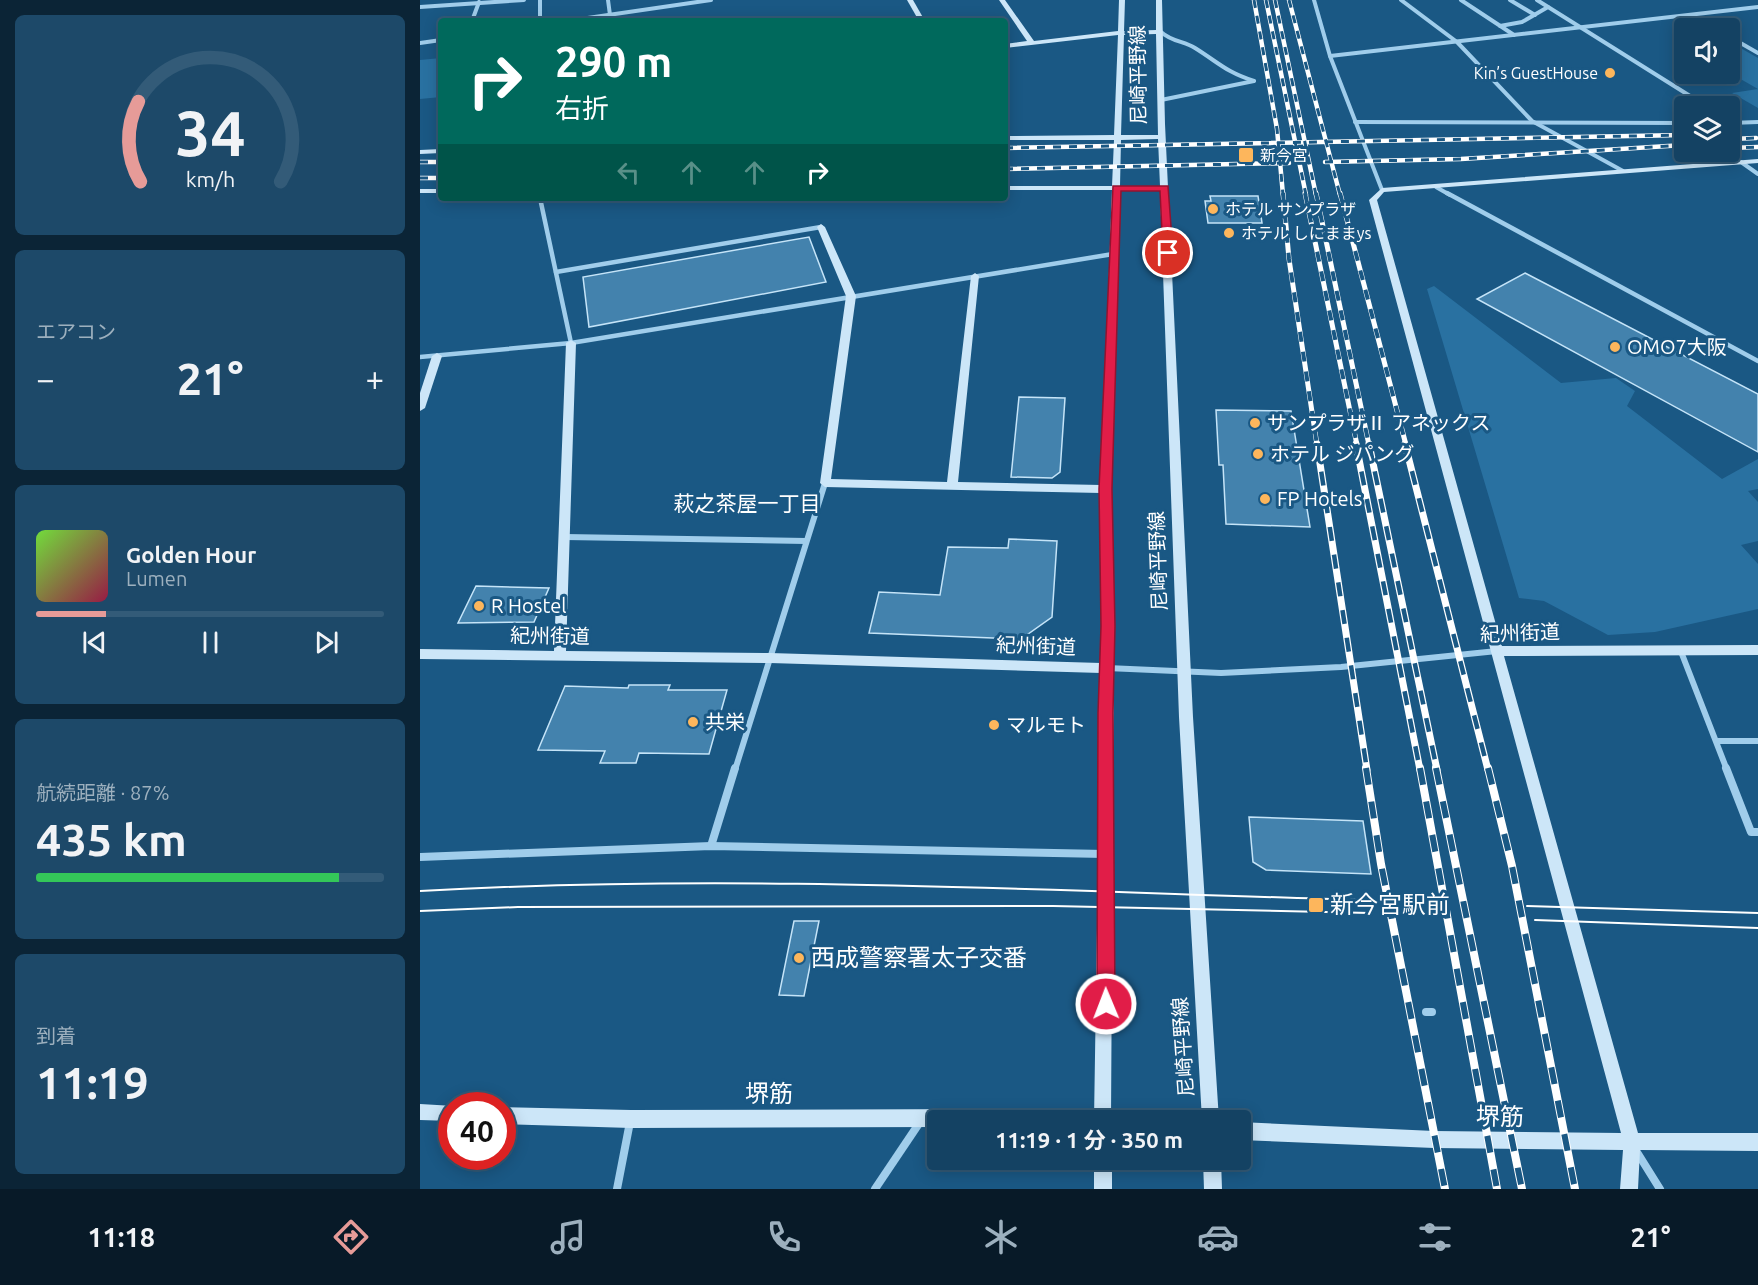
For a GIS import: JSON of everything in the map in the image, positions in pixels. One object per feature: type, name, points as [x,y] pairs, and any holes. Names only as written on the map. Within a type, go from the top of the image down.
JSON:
[{"type":"street","points":[[420,7],[524,0]]},
{"type":"street","points":[[540,0],[540,18]]},
{"type":"street","points":[[608,0],[610,15]]},
{"type":"street","points":[[670,0],[672,6]]},
{"type":"street","points":[[588,18],[711,0]]},
{"type":"street","points":[[910,0],[920,18]]},
{"type":"street","points":[[1002,0],[1031,42]]},
{"type":"street","name":"尼崎平野線","points":[[1103,1110],[1107,668],[1106,489],[1122,0]]},
{"type":"street","name":"尼崎平野線","points":[[1159,0],[1162,137],[1185,671],[1196,908],[1209,1110]]},
{"type":"street","points":[[1314,0],[1330,56],[1382,189]]},
{"type":"street","points":[[1401,0],[1457,42],[1532,122],[1623,171]]},
{"type":"street","points":[[1461,0],[1514,35]]},
{"type":"street","points":[[1510,0],[1535,15]]},
{"type":"street","points":[[1537,0],[1690,96]]},
{"type":"street","points":[[473,18],[479,2]]},
{"type":"street","points":[[1330,56],[1758,6]]},
{"type":"street","points":[[1500,26],[1522,22],[1548,7]]},
{"type":"street","points":[[1689,15],[1695,18]]},
{"type":"street","points":[[1008,46],[1120,33],[1161,32],[1170,40],[1194,46],[1214,63],[1233,74],[1254,81],[1161,100]]},
{"type":"street","points":[[420,43],[438,40]]},
{"type":"street","points":[[1740,42],[1758,52]]},
{"type":"street","points":[[1354,122],[1674,123]]},
{"type":"street","points":[[1740,123],[1758,122]]},
{"type":"street","points":[[1008,138],[1162,137]]},
{"type":"street","points":[[420,152],[438,151]]},
{"type":"street","points":[[1660,1189],[1632,1143],[1373,200],[1382,189],[1436,187],[1758,161]]},
{"type":"street","points":[[1741,162],[1758,174]]},
{"type":"street","points":[[1436,187],[1758,362]]},
{"type":"street","points":[[1008,188],[1164,188]]},
{"type":"street","points":[[420,191],[438,190]]},
{"type":"street","points":[[541,201],[571,343],[560,655]]},
{"type":"street","points":[[556,272],[821,227],[851,296],[825,483],[711,846]]},
{"type":"street","points":[[420,357],[571,343],[1113,254]]},
{"type":"street","points":[[952,486],[975,276]]},
{"type":"street","points":[[420,408],[437,356]]},
{"type":"street","points":[[825,483],[1106,489]]},
{"type":"street","points":[[565,537],[806,541]]},
{"type":"street","points":[[1679,649],[1717,741],[1750,832],[1758,832]]},
{"type":"street","name":"紀州街道","points":[[420,654],[770,658],[1221,673],[1341,667],[1498,651],[1758,650]]},
{"type":"street","points":[[1717,741],[1758,741]]},
{"type":"street","points":[[420,857],[711,846],[1106,855]]},
{"type":"street","points":[[420,1112],[438,1113]]},
{"type":"street","name":"堺筋","points":[[516,1115],[631,1119],[927,1118]]},
{"type":"street","points":[[875,1189],[923,1118]]},
{"type":"street","points":[[617,1189],[631,1119]]},
{"type":"street","name":"堺筋","points":[[1251,1132],[1326,1138],[1632,1143],[1758,1142]]},
{"type":"street","points":[[1629,1189],[1632,1143]]},
{"type":"street","points":[[1103,1170],[1103,1189]]},
{"type":"street","points":[[1213,1170],[1214,1189]]},
{"type":"shaded area","points":[[1740,48],[1758,58],[1758,89],[1740,79]]},
{"type":"shaded area","points":[[438,58],[438,97],[420,99],[420,60]]},
{"type":"shaded area","points":[[1758,89],[1758,108],[1740,96],[1732,93]]},
{"type":"shaded area","points":[[1434,286],[1561,383],[1616,378],[1635,391],[1627,406],[1722,479],[1758,459],[1758,489],[1748,491],[1758,502],[1758,541],[1741,545],[1758,564],[1758,609],[1655,632],[1608,635],[1544,601],[1519,598],[1427,289]]},
{"type":"building","name":"ホテル サンプラザ","points":[[1210,196],[1258,196],[1262,223],[1208,223],[1205,201],[1211,201]]},
{"type":"building","points":[[809,237],[826,282],[589,327],[583,277]]},
{"type":"building","name":"OMO7大阪","points":[[1525,273],[1758,394],[1758,452],[1477,299]]},
{"type":"building","points":[[1019,397],[1065,398],[1060,472],[1052,478],[1011,477]]},
{"type":"building","points":[[1216,410],[1291,411],[1310,527],[1226,524],[1223,465],[1219,465]]},
{"type":"building","points":[[1009,539],[1057,541],[1052,617],[1021,639],[869,633],[879,592],[940,595],[948,547],[1008,548]]},
{"type":"building","points":[[476,586],[549,588],[534,622],[458,623]]},
{"type":"building","points":[[629,685],[670,685],[668,690],[727,690],[709,754],[639,753],[636,763],[600,763],[605,751],[538,750],[565,686],[628,688]]},
{"type":"building","points":[[1249,817],[1363,821],[1371,874],[1266,870],[1253,862]]},
{"type":"building","name":"西成警察署太子交番","points":[[794,921],[819,921],[804,996],[779,995]]},
{"type":"tram line","points":[[420,891],[656,884],[892,885],[1363,900]]},
{"type":"tram line","points":[[420,911],[518,907],[1053,906],[1370,913]]},
{"type":"tram line","points":[[1527,906],[1758,913]]},
{"type":"tram line","points":[[1535,920],[1758,928]]},
{"type":"railway","points":[[1254,0],[1278,143]]},
{"type":"railway","points":[[1266,0],[1295,142]]},
{"type":"railway","points":[[1275,0],[1305,142]]},
{"type":"railway","points":[[1289,0],[1326,142]]},
{"type":"railway","points":[[1326,142],[1674,135]]},
{"type":"railway","points":[[1740,139],[1756,138]]},
{"type":"railway","points":[[1278,143],[1295,142]]},
{"type":"railway","points":[[1295,142],[1306,195]]},
{"type":"railway","points":[[1295,142],[1305,142]]},
{"type":"railway","points":[[1305,142],[1316,195]]},
{"type":"railway","points":[[1305,142],[1326,142]]},
{"type":"railway","points":[[1326,142],[1331,162]]},
{"type":"railway","points":[[1008,148],[1278,143]]},
{"type":"railway","points":[[1278,143],[1280,163]]},
{"type":"railway","points":[[1331,162],[1461,159],[1674,146]]},
{"type":"railway","points":[[1740,148],[1758,147]]},
{"type":"railway","points":[[420,162],[438,162]]},
{"type":"railway","points":[[1325,162],[1331,162]]},
{"type":"railway","points":[[1331,162],[1340,195]]},
{"type":"railway","points":[[1008,169],[1280,163]]},
{"type":"railway","points":[[1280,163],[1283,195]]},
{"type":"railway","points":[[1280,163],[1289,163]]},
{"type":"railway","points":[[420,178],[438,178]]},
{"type":"railway","points":[[1283,193],[1289,259],[1317,445]]},
{"type":"railway","points":[[1305,193],[1357,445]]},
{"type":"railway","points":[[1316,193],[1369,445]]},
{"type":"railway","points":[[1340,193],[1406,445]]},
{"type":"railway","points":[[1317,444],[1367,770]]},
{"type":"railway","points":[[1356,444],[1420,770]]},
{"type":"railway","points":[[1369,444],[1437,770]]},
{"type":"railway","points":[[1405,444],[1488,770]]},
{"type":"railway","points":[[1366,768],[1381,864],[1445,1189]]},
{"type":"railway","points":[[1420,768],[1497,1189]]},
{"type":"railway","points":[[1436,768],[1522,1189]]},
{"type":"railway","points":[[1488,768],[1512,866],[1575,1189]]},
{"type":"place","name":"Kin’s GuestHouse","points":[[1610,73]]},
{"type":"place","name":"新今宮","points":[[1246,155]]},
{"type":"place","name":"ホテル サンプラザ","points":[[1213,209]]},
{"type":"place","name":"ホテル しにままys","points":[[1229,233]]},
{"type":"place","name":"OMO7大阪","points":[[1615,347]]},
{"type":"place","name":"サンプラザⅡ アネックス","points":[[1255,423]]},
{"type":"place","name":"ホテル ジパング","points":[[1258,454]]},
{"type":"place","name":"FP Hotels","points":[[1265,499]]},
{"type":"place","name":"R Hostel","points":[[479,606]]},
{"type":"place","name":"共栄","points":[[693,722]]},
{"type":"place","name":"マルモト","points":[[994,725]]},
{"type":"place","name":"新今宮駅前","points":[[1316,905]]},
{"type":"place","name":"西成警察署太子交番","points":[[799,958]]},
{"type":"district","name":"萩之茶屋一丁目","points":[[747,504]]},
{"type":"route","points":[[1106,1004],[1105,713],[1108,626],[1106,489],[1116,188],[1164,188],[1168,253]]}]
